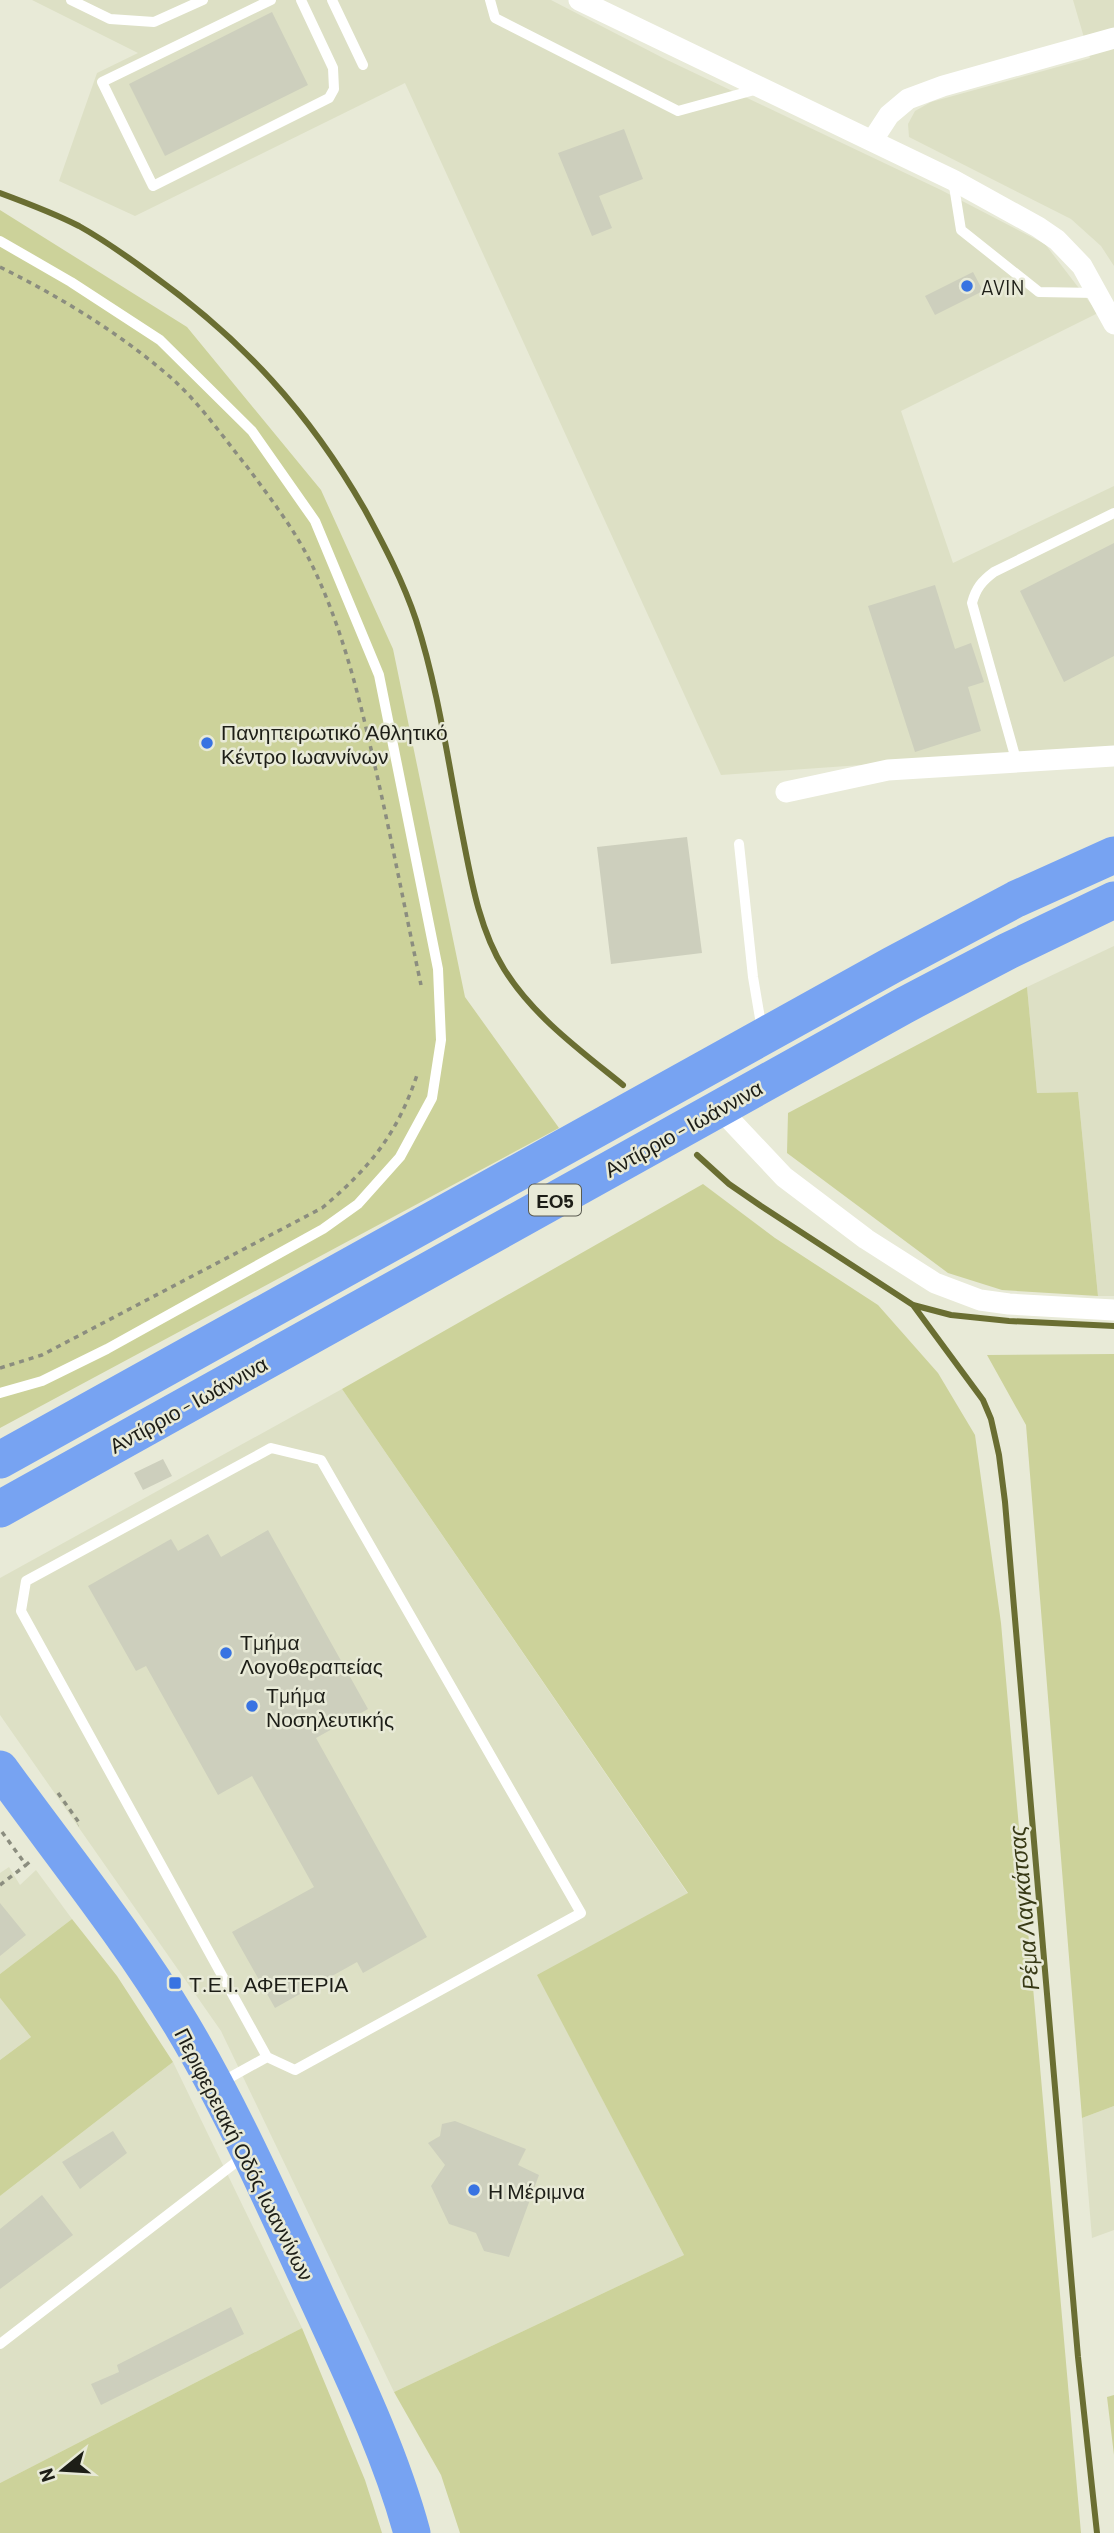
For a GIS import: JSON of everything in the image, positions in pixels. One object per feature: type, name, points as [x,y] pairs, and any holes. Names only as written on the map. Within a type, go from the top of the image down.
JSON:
[{"type":"highway","name":"Αντίρριο - Ιωάννινα","points":[[0,1460],[1016,899],[1114,855]]},
{"type":"highway","name":"Αντίρριο - Ιωάννινα","points":[[0,1509],[905,1005],[1114,900]]},
{"type":"highway","name":"Περιφερειακή Οδός Ιωαννίνων","points":[[0,1769],[146,1971],[215,2085],[353,2376],[391,2468],[412,2533]]},
{"type":"street","points":[[579,0],[953,180],[1038,227],[1057,240],[1082,265],[1114,324]]},
{"type":"street","points":[[872,141],[889,115],[908,99],[943,86],[1114,38]]},
{"type":"street","points":[[786,792],[888,770],[1114,756]]},
{"type":"street","points":[[719,1108],[784,1177],[866,1239],[935,1283],[980,1300],[1114,1310]]},
{"type":"lane","points":[[71,0],[110,19],[154,22],[203,0]]},
{"type":"lane","points":[[271,0],[102,82],[153,186],[328,98],[334,89],[333,68],[301,0]]},
{"type":"lane","points":[[332,0],[363,65]]},
{"type":"lane","points":[[490,0],[495,18],[678,111],[761,89]]},
{"type":"lane","points":[[953,180],[961,230],[1039,292],[1099,293]]},
{"type":"lane","points":[[0,241],[71,282],[160,341],[252,431],[315,521],[379,676],[438,969],[442,1040],[432,1098],[400,1157],[358,1204],[323,1229],[97,1354],[42,1381],[0,1393]]},
{"type":"lane","points":[[1017,763],[972,603],[975,591],[982,581],[994,572],[1114,513]]},
{"type":"lane","points":[[739,844],[753,977],[764,1036]]},
{"type":"lane","points":[[271,1448],[321,1460],[581,1913],[295,2070],[267,2057],[21,1611],[26,1581],[271,1448]]},
{"type":"lane","points":[[215,2085],[267,2057]]},
{"type":"lane","points":[[0,2344],[249,2152]]},
{"type":"path","points":[[0,267],[75,308],[170,377],[211,420],[288,523],[312,566],[337,628],[359,696],[422,990]]},
{"type":"path","points":[[0,1368],[43,1355],[322,1208],[342,1191],[389,1140],[408,1102],[421,1064]]},
{"type":"path","points":[[58,1793],[71,1812]]},
{"type":"path","points":[[2,1832],[18,1853]]},
{"type":"path","points":[[0,1885],[26,1865]]},
{"type":"shaded area","points":[[32,0],[551,0],[665,59],[941,190],[1045,244],[1098,313],[901,411],[953,563],[1114,486],[1114,747],[721,775],[405,83],[135,216],[59,181],[97,73],[138,53]]},
{"type":"shaded area","points":[[1073,0],[1114,0],[1114,266],[1101,246],[1071,219],[909,137],[908,124],[915,111],[931,102],[1090,58]]},
{"type":"shaded area","points":[[1114,946],[1114,1296],[1098,1296],[1078,1092],[1037,1093],[1027,987]]},
{"type":"shaded area","points":[[342,1389],[688,1894],[538,1976],[684,2255],[394,2392],[221,2031],[0,1715],[0,1578]]},
{"type":"shaded area","points":[[9,1867],[20,1885],[36,1870],[72,1919],[0,1974],[0,1873]]},
{"type":"shaded area","points":[[0,1998],[31,2037],[0,2060]]},
{"type":"shaded area","points":[[173,2062],[302,2328],[0,2483],[0,2196]]},
{"type":"shaded area","points":[[1114,2106],[1114,2230],[1092,2238],[1082,2118]]},
{"type":"green space","name":"Πανηπειρωτικό Αθλητικό Κέντρο Ιωαννίνων","points":[[0,210],[187,327],[321,490],[393,649],[465,997],[559,1128],[0,1428]]},
{"type":"green space","points":[[1027,987],[1037,1093],[1078,1092],[1098,1296],[1002,1290],[948,1273],[787,1153],[788,1113]]},
{"type":"green space","points":[[703,1184],[775,1238],[878,1305],[938,1373],[975,1435],[1001,1623],[1081,2533],[460,2533],[441,2475],[394,2392],[684,2255],[537,1975],[688,1893],[342,1389]]},
{"type":"green space","points":[[1114,1354],[1114,2106],[1082,2118],[1026,1425],[987,1355]]},
{"type":"green space","points":[[72,1919],[117,1976],[173,2062],[0,2196],[0,2060],[31,2037],[0,1998],[0,1974]]},
{"type":"green space","points":[[302,2328],[365,2480],[382,2533],[0,2533],[0,2483]]},
{"type":"green space","points":[[1114,2395],[1114,2455],[1107,2397]]},
{"type":"building","points":[[272,12],[308,85],[165,156],[129,84]]},
{"type":"building","points":[[624,129],[643,179],[599,196],[612,228],[592,236],[558,153]]},
{"type":"building","points":[[973,272],[983,291],[935,315],[925,296]]},
{"type":"building","points":[[1114,543],[1114,656],[1064,682],[1020,591]]},
{"type":"building","points":[[935,585],[955,649],[971,643],[984,682],[968,687],[981,731],[915,752],[868,606]]},
{"type":"building","points":[[687,837],[702,953],[611,964],[597,847]]},
{"type":"building","points":[[163,1459],[172,1476],[143,1490],[134,1473]]},
{"type":"building","points":[[268,1530],[368,1709],[316,1738],[427,1937],[363,1973],[357,1962],[275,2008],[232,1932],[314,1887],[252,1776],[218,1795],[146,1666],[136,1671],[88,1586],[171,1539],[178,1551],[208,1534],[221,1557]]},
{"type":"building","points":[[0,1903],[26,1935],[0,1956]]},
{"type":"building","points":[[455,2121],[526,2149],[518,2165],[539,2175],[509,2257],[484,2251],[476,2233],[449,2224],[431,2186],[445,2165],[428,2143],[440,2136],[442,2124]]},
{"type":"building","points":[[113,2131],[127,2153],[80,2189],[62,2162]]},
{"type":"building","points":[[42,2195],[73,2235],[0,2289],[0,2229]]},
{"type":"building","points":[[231,2307],[244,2334],[101,2405],[91,2384],[119,2372],[117,2365]]},
{"type":"waterway","points":[[0,193],[79,226],[125,255],[184,299],[272,380],[321,441],[344,474],[372,523],[399,577],[416,620],[437,699],[473,886],[482,921],[495,954],[516,986],[543,1017],[623,1085]]},
{"type":"waterway","points":[[697,1155],[729,1184],[913,1305],[951,1315],[1114,1326]]},
{"type":"waterway","name":"Ρέμα Λαγκάτσας","points":[[913,1305],[983,1400],[991,1419],[999,1455],[1078,2357],[1097,2533]]},
{"type":"place","name":"AVIN","points":[[967,286]]},
{"type":"place","name":"Πανηπειρωτικό Αθλητικό Κέντρο Ιωαννίνων","points":[[207,743]]},
{"type":"place","name":"Τμήμα Λογοθεραπείας","points":[[226,1653]]},
{"type":"place","name":"Τμήμα Νοσηλευτικής","points":[[252,1706]]},
{"type":"place","name":"Τ.Ε.Ι. ΑΦΕΤΕΡΙΑ","points":[[175,1983]]},
{"type":"place","name":"Η Μέριμνα","points":[[474,2190]]}]
